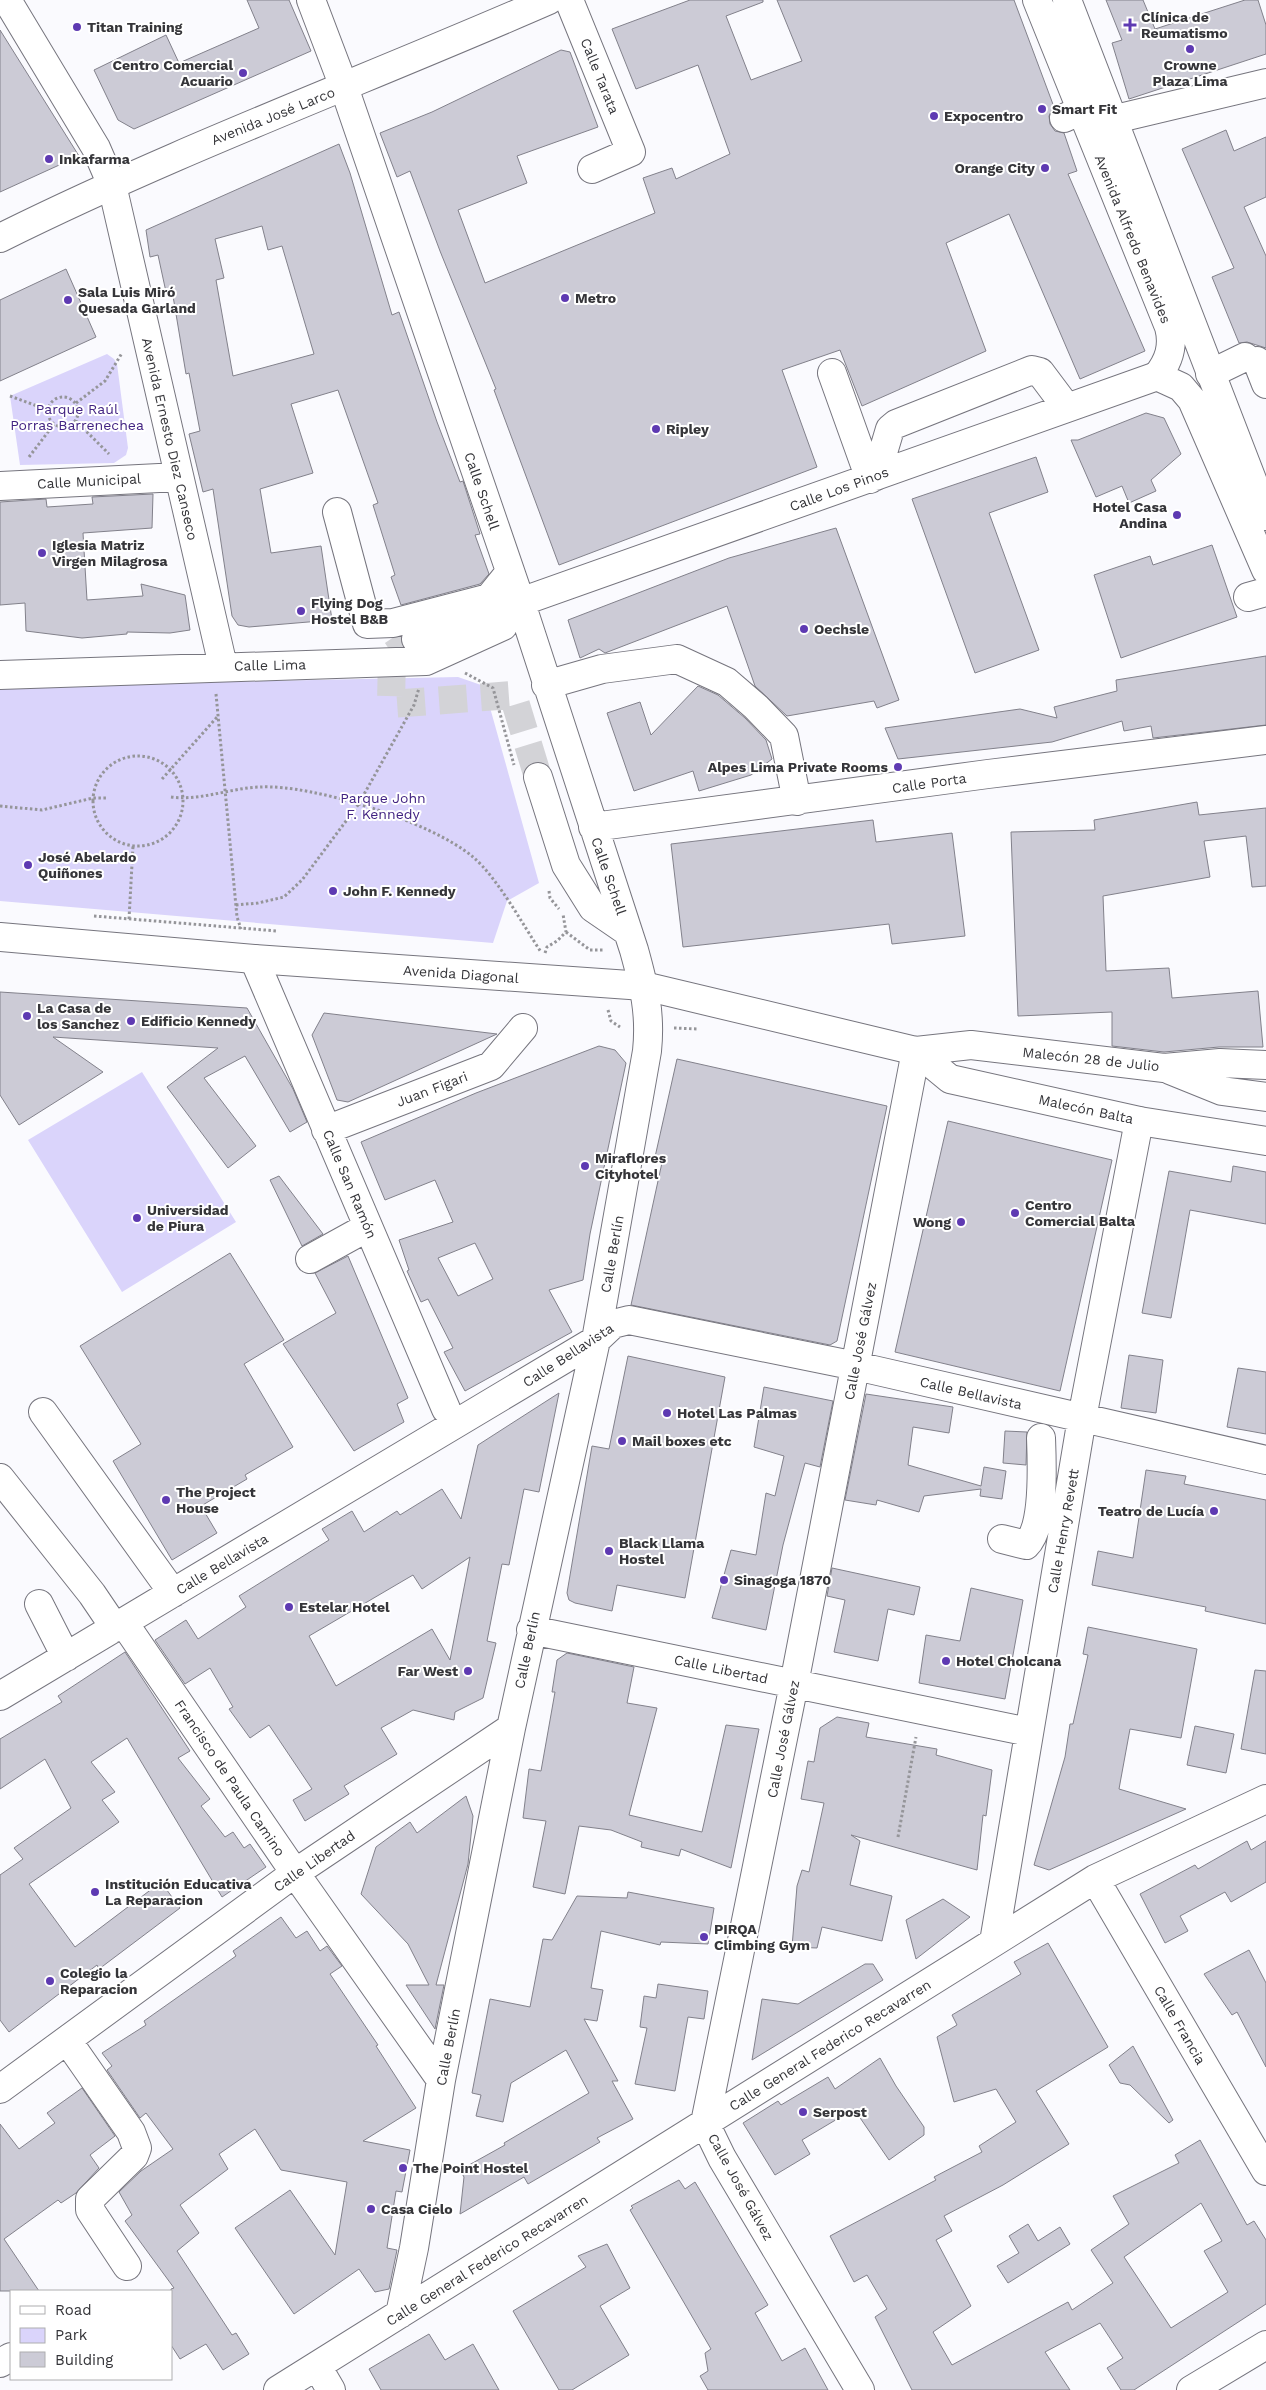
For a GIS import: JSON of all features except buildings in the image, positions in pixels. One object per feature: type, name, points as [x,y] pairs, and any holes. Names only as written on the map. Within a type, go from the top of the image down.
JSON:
[{"type":"street","name":"Avenida Ernesto Diez Canseco","points":[[7,0],[96,148],[112,185],[222,666]]},
{"type":"street","name":"Calle Schell","points":[[311,0],[344,88],[521,603],[644,986]]},
{"type":"street","name":"Avenida José Larco","points":[[0,238],[112,185],[344,88],[515,7],[549,0]]},
{"type":"street","name":"Calle Tarata","points":[[569,0],[632,152],[592,169]]},
{"type":"street","name":"Avenida Alfredo Benavides","points":[[1037,0],[1087,119],[1172,340],[1168,359],[1157,376]]},
{"type":"street","name":"Avenida Alfredo Benavides","points":[[1066,0],[1087,119],[1210,374],[1266,516]]},
{"type":"street","points":[[1087,119],[1266,84]]},
{"type":"street","points":[[1210,374],[1256,368]]},
{"type":"street","points":[[873,477],[890,428],[1032,370],[1040,372],[1067,408]]},
{"type":"street","points":[[832,373],[873,477]]},
{"type":"street","points":[[1157,376],[1181,387],[1192,400],[1266,570]]},
{"type":"street","name":"Calle Los Pinos","points":[[521,603],[1157,376]]},
{"type":"street","name":"Calle Municipal","points":[[4,485],[179,477]]},
{"type":"street","points":[[337,512],[367,624],[393,623],[489,598],[510,572]]},
{"type":"street","name":"Calle Lima","points":[[0,675],[222,666],[421,650],[504,626],[521,603]]},
{"type":"street","points":[[546,685],[602,669],[677,659],[727,682],[756,707],[784,736],[797,801]]},
{"type":"street","name":"Calle Porta","points":[[593,828],[988,774],[1266,740]]},
{"type":"street","points":[[538,777],[566,864],[593,908],[628,932]]},
{"type":"street","name":"Avenida Diagonal","points":[[0,937],[254,959],[644,986],[916,1051]]},
{"type":"street","name":"Calle San Ramón","points":[[254,959],[446,1409]]},
{"type":"street","name":"Calle Berlín","points":[[400,2314],[414,2248],[441,2080],[511,1728],[596,1340],[647,1051],[650,1028],[644,986]]},
{"type":"street","name":"Juan Figari","points":[[326,1130],[491,1066],[523,1028]]},
{"type":"street","name":"Malecón 28 de Julio","points":[[916,1051],[971,1046],[1164,1068],[1220,1063],[1266,1065]]},
{"type":"street","name":"Malecón Balta","points":[[916,1051],[950,1079],[1139,1121],[1266,1140]]},
{"type":"street","name":"Calle José Gálvez","points":[[860,2390],[722,2158],[705,2123],[794,1684],[916,1051]]},
{"type":"street","points":[[1164,1068],[1222,1090],[1266,1097]]},
{"type":"street","name":"Calle Henry Revett","points":[[994,1942],[1082,1418],[1139,1121]]},
{"type":"street","points":[[310,1259],[368,1227]]},
{"type":"street","name":"Calle Bellavista","points":[[0,1696],[596,1340],[613,1324],[629,1320],[856,1366],[1266,1460]]},
{"type":"street","points":[[43,1412],[173,1593]]},
{"type":"street","points":[[1002,1539],[1026,1545],[1034,1538],[1042,1485],[1042,1438]]},
{"type":"street","name":"Francisco de Paula Camino","points":[[0,1478],[119,1625],[441,2080]]},
{"type":"street","points":[[1042,1485],[1071,1488]]},
{"type":"street","points":[[39,1604],[66,1657]]},
{"type":"street","name":"Calle Libertad","points":[[531,1630],[1029,1732]]},
{"type":"street","name":"Calle Libertad","points":[[0,2089],[295,1873],[511,1728]]},
{"type":"street","name":"Calle General Federico Recavarren","points":[[278,2390],[1094,1879],[1266,1799]]},
{"type":"street","name":"Calle Francia","points":[[1094,1879],[1266,2172]]},
{"type":"street","points":[[67,2040],[131,2132],[138,2148],[134,2156],[90,2198],[90,2210],[127,2266]]},
{"type":"street","points":[[1191,2390],[1266,2346]]},
{"type":"street","points":[[317,2366],[331,2390]]},
{"type":"path","points":[[76,403],[105,381],[142,318]]},
{"type":"path","points":[[10,396],[48,410]]},
{"type":"path","points":[[57,397],[68,397],[76,403],[78,412],[76,421],[63,427],[54,424],[49,418],[48,410],[53,400],[57,397]]},
{"type":"path","points":[[76,421],[135,479]]},
{"type":"path","points":[[4,485],[54,424]]},
{"type":"path","points":[[236,905],[258,903],[284,896],[302,880],[358,806],[414,705],[421,650]]},
{"type":"path","points":[[222,666],[215,682],[237,917],[254,959]]},
{"type":"path","points":[[162,779],[218,715]]},
{"type":"path","points":[[136,756],[150,757],[170,769],[180,784],[183,798],[180,820],[173,830],[153,844],[133,846],[116,840],[106,832],[98,822],[93,798],[102,774],[111,765],[123,758],[136,756]]},
{"type":"path","points":[[171,797],[183,798],[259,787],[296,788],[396,815],[452,843],[473,857],[493,880],[544,957]]},
{"type":"path","points":[[0,806],[42,810],[93,798],[106,798]]},
{"type":"path","points":[[130,918],[133,846]]},
{"type":"path","points":[[898,1837],[921,1710]]},
{"type":"green space","name":"Parque Raúl Porras Barrenechea","points":[[107,354],[117,364],[128,448],[126,455],[114,463],[20,465],[10,396]]},
{"type":"green space","name":"Parque John F. Kennedy","points":[[458,677],[484,686],[539,883],[507,901],[493,943],[0,901],[0,684],[92,681],[215,682]]},
{"type":"green space","points":[[142,1072],[236,1222],[122,1292],[28,1140]]},
{"type":"tunnel","points":[[416,639],[392,655],[391,704],[513,695],[538,777]]},
{"type":"place","name":"Clínica de Reumatismo","points":[[1130,25]]},
{"type":"place","name":"Titan Training","points":[[77,27]]},
{"type":"place","name":"Crowne Plaza Lima","points":[[1190,49]]},
{"type":"place","name":"Centro Comercial Acuario","points":[[243,73]]},
{"type":"place","name":"Smart Fit","points":[[1042,109]]},
{"type":"place","name":"Expocentro","points":[[934,116]]},
{"type":"place","name":"Inkafarma","points":[[49,159]]},
{"type":"place","name":"Orange City","points":[[1045,168]]},
{"type":"place","name":"Metro","points":[[565,298]]},
{"type":"place","name":"Sala Luis Miró Quesada Garland","points":[[68,300]]},
{"type":"place","name":"Ripley","points":[[656,429]]},
{"type":"place","name":"Hotel Casa Andina","points":[[1177,515]]},
{"type":"place","name":"Iglesia Matriz Virgen Milagrosa","points":[[42,553]]},
{"type":"place","name":"Flying Dog Hostel B&B","points":[[301,611]]},
{"type":"place","name":"Oechsle","points":[[804,629]]},
{"type":"place","name":"Alpes Lima Private Rooms","points":[[898,767]]},
{"type":"place","name":"José Abelardo Quiñones","points":[[28,865]]},
{"type":"place","name":"John F. Kennedy","points":[[333,891]]},
{"type":"place","name":"La Casa de los Sanchez","points":[[27,1016]]},
{"type":"place","name":"Edificio Kennedy","points":[[131,1021]]},
{"type":"place","name":"Miraflores Cityhotel","points":[[585,1166]]},
{"type":"place","name":"Centro Comercial Balta","points":[[1015,1213]]},
{"type":"place","name":"Universidad de Piura","points":[[137,1218]]},
{"type":"place","name":"Wong","points":[[961,1222]]},
{"type":"place","name":"Hotel Las Palmas","points":[[667,1413]]},
{"type":"place","name":"Mail boxes etc","points":[[622,1441]]},
{"type":"place","name":"The Project House","points":[[166,1500]]},
{"type":"place","name":"Teatro de Lucía","points":[[1214,1511]]},
{"type":"place","name":"Black Llama Hostel","points":[[609,1551]]},
{"type":"place","name":"Sinagoga 1870","points":[[724,1580]]},
{"type":"place","name":"Estelar Hotel","points":[[289,1607]]},
{"type":"place","name":"Hotel Cholcana","points":[[946,1661]]},
{"type":"place","name":"Far West","points":[[468,1671]]},
{"type":"place","name":"Institución Educativa La Reparacion","points":[[95,1892]]},
{"type":"place","name":"PIRQA Climbing Gym","points":[[704,1937]]},
{"type":"place","name":"Colegio la Reparacion","points":[[50,1981]]},
{"type":"place","name":"Serpost","points":[[803,2112]]},
{"type":"place","name":"The Point Hostel","points":[[403,2168]]},
{"type":"place","name":"Casa Cielo","points":[[371,2209]]}]
